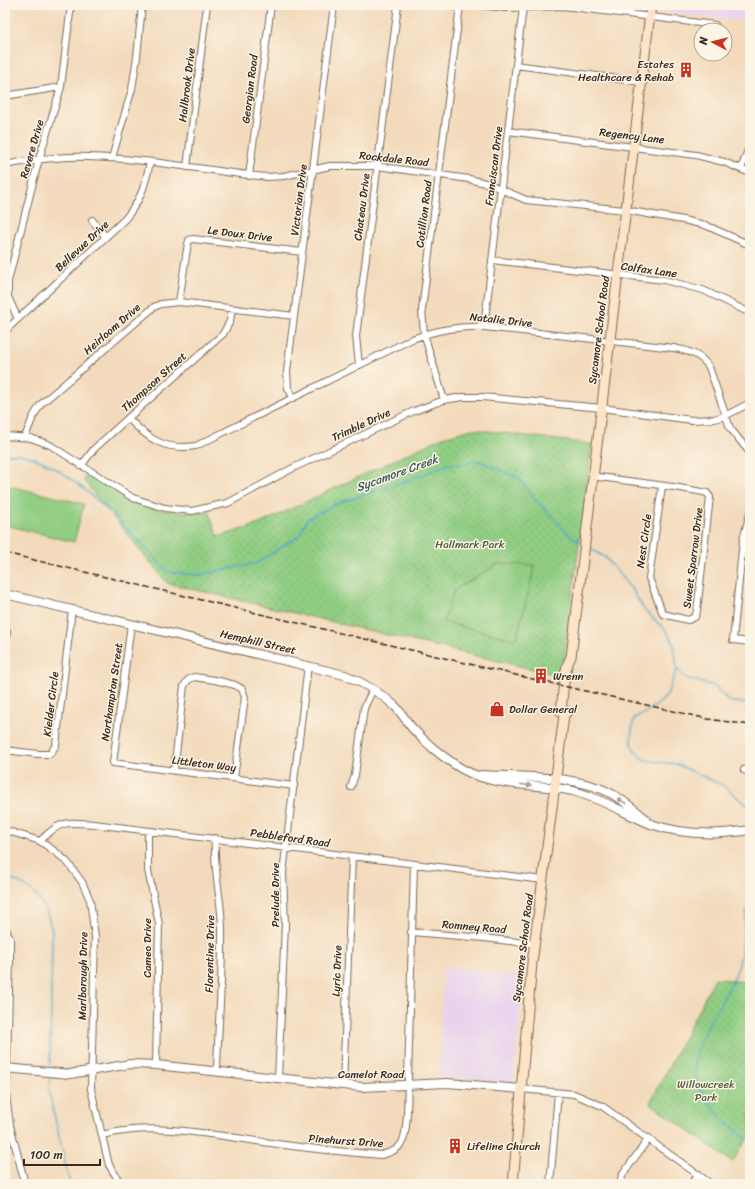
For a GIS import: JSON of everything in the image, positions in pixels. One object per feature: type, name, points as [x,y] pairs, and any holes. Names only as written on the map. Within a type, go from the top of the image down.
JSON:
[{"type":"main road","name":"Sycamore School Road","points":[[513,1184],[535,944],[564,715],[561,712],[568,662],[571,657],[651,5]]},
{"type":"street","name":"Revere Drive","points":[[18,319],[8,297],[8,280],[38,159],[61,87],[71,5]]},
{"type":"street","points":[[112,158],[132,89],[142,5]]},
{"type":"street","name":"Hallbrook Drive","points":[[187,167],[207,5]]},
{"type":"street","name":"Georgian Road","points":[[249,176],[270,5]]},
{"type":"street","name":"Victorian Drive","points":[[293,397],[288,388],[287,371],[334,5]]},
{"type":"street","name":"Chateau Drive","points":[[359,365],[356,336],[398,5]]},
{"type":"street","name":"Cotillion Road","points":[[444,400],[424,334],[422,310],[460,5]]},
{"type":"street","points":[[481,5],[505,8],[564,6],[693,23]]},
{"type":"street","name":"Franciscan Drive","points":[[484,327],[523,7]]},
{"type":"street","points":[[516,65],[642,82]]},
{"type":"street","points":[[5,96],[61,87]]},
{"type":"street","name":"Regency Lane","points":[[508,131],[634,146],[702,156],[724,162],[750,173]]},
{"type":"street","points":[[741,169],[750,145]]},
{"type":"street","name":"Rockdale Road","points":[[5,165],[38,159],[71,157],[112,158],[249,176],[280,177],[313,169],[349,165],[377,166],[469,179],[501,188],[515,197],[526,200],[625,210],[705,225],[750,245]]},
{"type":"street","name":"Bellevue Drive","points":[[5,331],[126,220],[137,205],[144,188],[150,162]]},
{"type":"street","points":[[92,220],[106,237]]},
{"type":"street","name":"Le Doux Drive","points":[[179,302],[189,240],[192,239],[302,252]]},
{"type":"street","name":"Colfax Lane","points":[[492,260],[664,280],[694,287],[750,313]]},
{"type":"street","name":"Heirloom Drive","points":[[26,437],[37,410],[48,397],[146,312],[162,304],[179,302],[294,316]]},
{"type":"street","name":"Thompson Street","points":[[81,466],[94,449],[223,334],[230,321],[232,309]]},
{"type":"street","name":"Natalie Drive","points":[[128,418],[151,439],[170,446],[189,448],[206,443],[293,397],[424,334],[456,327],[484,327],[674,348],[696,354],[704,359],[709,367],[725,416],[740,443],[750,453]]},
{"type":"street","name":"Trimble Drive","points":[[5,436],[26,437],[50,445],[81,466],[128,494],[152,504],[179,510],[204,509],[228,502],[307,462],[414,411],[444,400],[463,397],[482,397],[602,408],[692,420],[714,419],[725,416],[750,403]]},
{"type":"street","name":"Sweet Sparrow Drive","points":[[593,476],[707,493],[710,497],[697,611],[692,619]]},
{"type":"street","name":"Nest Circle","points":[[662,486],[649,578],[663,614],[688,620],[692,619]]},
{"type":"street","points":[[750,513],[743,540],[733,640],[750,642]]},
{"type":"street","points":[[743,540],[750,541]]},
{"type":"street","name":"Hemphill Street","points":[[5,594],[345,675],[373,689],[396,708],[432,748],[455,765],[491,781],[572,791],[595,797],[652,824],[677,830],[708,833],[750,830]]},
{"type":"street","name":"Kielder Circle","points":[[5,750],[50,754],[56,745],[72,609]]},
{"type":"street","name":"Northampton Street","points":[[113,763],[132,624]]},
{"type":"street","points":[[5,628],[7,630],[5,652]]},
{"type":"street","name":"Prelude Drive","points":[[278,1078],[285,925],[283,873],[308,665]]},
{"type":"street","points":[[174,770],[184,686],[188,680],[194,677],[215,680],[235,685],[242,689],[245,697],[234,778]]},
{"type":"street","points":[[351,787],[355,774],[364,708],[373,689]]},
{"type":"street","name":"Littleton Way","points":[[113,763],[294,786]]},
{"type":"street","name":"Hemphill Street","points":[[474,774],[574,781],[598,788],[624,802],[652,824]]},
{"type":"street","name":"Pebbleford Road","points":[[40,841],[50,830],[66,822],[94,824],[543,880]]},
{"type":"street","name":"Marlborough Drive","points":[[5,830],[40,841],[57,853],[82,882],[90,900],[95,937],[90,1072],[93,1099],[109,1164],[121,1184]]},
{"type":"street","name":"Cameo Drive","points":[[148,831],[148,870],[159,924],[156,1065]]},
{"type":"street","name":"Florentine Drive","points":[[215,838],[215,872],[219,891],[222,927],[217,1071]]},
{"type":"street","name":"Lyric Drive","points":[[343,1086],[352,857]]},
{"type":"street","name":"Pinehurst Drive","points":[[102,1135],[128,1130],[172,1130],[312,1149],[381,1155],[390,1153],[403,1143],[406,1136],[414,864]]},
{"type":"street","points":[[5,927],[9,933],[10,951],[5,1068],[6,1095],[10,1125],[25,1184]]},
{"type":"street","name":"Romney Road","points":[[411,932],[535,944]]},
{"type":"street","name":"Camelot Road","points":[[5,1068],[54,1074],[90,1072],[131,1064],[156,1065],[362,1088],[459,1083],[581,1096],[602,1106],[649,1138],[711,1184]]},
{"type":"street","points":[[550,1184],[558,1093]]},
{"type":"street","points":[[619,1184],[623,1174],[649,1138]]},
{"type":"street","points":[[691,1184],[699,1174]]},
{"type":"shaded area","points":[[660,5],[750,5],[750,22],[660,11]]},
{"type":"shaded area","points":[[443,966],[524,977],[513,1082],[439,1077]]},
{"type":"green space","name":"Hallmark Park","points":[[472,429],[592,444],[562,676],[167,583],[84,481],[87,473],[117,492],[157,509],[209,512],[218,537],[259,524],[443,437]]},
{"type":"green space","points":[[5,485],[84,504],[74,542],[5,525]]},
{"type":"green space","points":[[498,564],[535,565],[517,637],[514,639],[443,622],[454,592],[458,588]]},
{"type":"green space","name":"Willowcreek Park","points":[[715,978],[750,983],[750,1135],[732,1162],[650,1103]]},
{"type":"waterway","name":"Sycamore Creek","points":[[5,455],[25,456],[47,464],[70,478],[116,518],[168,572],[198,575],[257,563],[297,537],[301,533],[307,519],[338,503],[409,480],[446,465],[466,464],[477,460],[519,478],[534,498],[572,537],[581,542]]},
{"type":"waterway","name":"Sycamore Creek","points":[[588,547],[606,558],[633,591],[645,611],[666,630],[674,644],[677,669],[685,678],[715,686],[728,701],[750,704]]},
{"type":"waterway","points":[[677,669],[667,695],[661,702],[645,713],[636,717],[633,722],[631,740],[634,750],[644,760],[676,764],[724,786],[750,808]]},
{"type":"waterway","points":[[5,878],[21,883],[34,893],[46,909],[52,931],[50,1066]]},
{"type":"waterway","points":[[750,898],[747,906],[742,951],[738,968],[730,987],[704,1032],[695,1057],[695,1072],[699,1086],[706,1099],[726,1122],[750,1142]]},
{"type":"waterway","points":[[50,1079],[49,1092],[70,1184]]},
{"type":"railway","points":[[5,553],[524,677],[708,719],[750,725]]},
{"type":"place","name":"Estates Healthcare & Rehab","points":[[686,70]]},
{"type":"place","name":"Wrenn","points":[[541,676]]},
{"type":"place","name":"Dollar General","points":[[497,709]]},
{"type":"place","name":"Lifeline Church","points":[[455,1146]]}]
